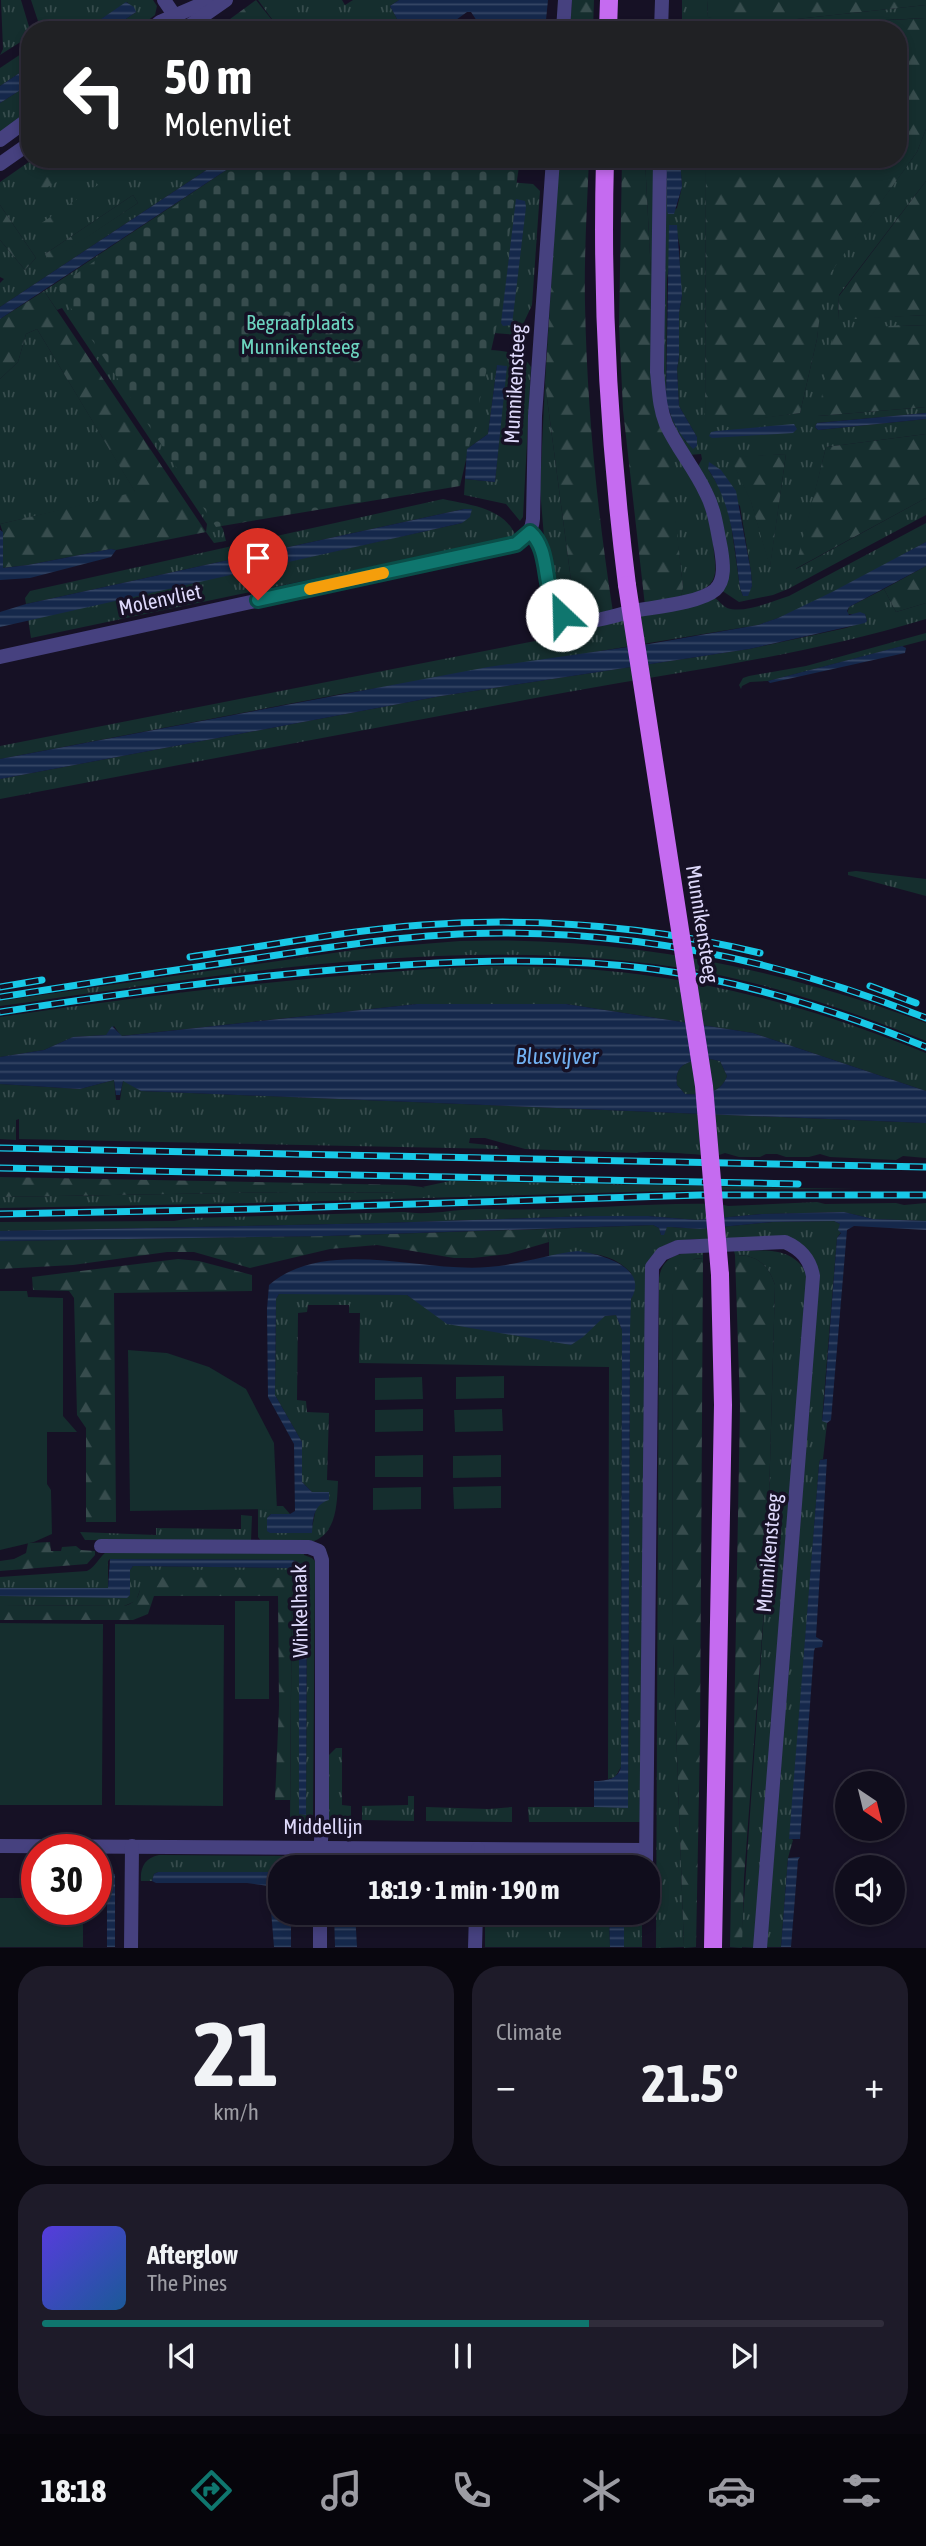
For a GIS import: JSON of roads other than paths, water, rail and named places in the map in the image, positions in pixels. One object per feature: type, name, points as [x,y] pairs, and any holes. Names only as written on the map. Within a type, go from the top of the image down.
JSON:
[{"type":"main road","points":[[608,21],[609,0]]},
{"type":"main road","name":"Munnikensteeg","points":[[605,168],[603,286],[606,380],[613,470],[627,586],[704,1086],[720,1275],[723,1405],[713,1948]]},
{"type":"street","points":[[164,0],[178,21]]},
{"type":"street","points":[[164,21],[211,0]]},
{"type":"street","points":[[195,21],[226,0]]},
{"type":"street","points":[[564,21],[565,0]]},
{"type":"street","points":[[662,0],[662,21]]},
{"type":"street","points":[[0,140],[21,125]]},
{"type":"street","points":[[0,164],[21,150]]},
{"type":"street","name":"Munnikensteeg","points":[[552,168],[535,415],[533,519],[530,532],[540,547],[556,610],[567,618],[591,620],[704,596],[715,590],[720,583],[723,562],[715,515],[708,495],[666,423],[659,402],[657,372],[660,168]]},
{"type":"street","name":"Molenvliet","points":[[0,657],[516,544],[530,532]]},
{"type":"street","name":"Munnikensteeg","points":[[646,1855],[652,1267],[662,1254],[678,1247],[785,1242],[798,1248],[811,1264],[814,1276],[760,1948]]},
{"type":"street","name":"Winkelhaak","points":[[101,1546],[309,1547],[319,1551],[322,1560],[322,1827],[319,1848]]},
{"type":"street","name":"Middellijn","points":[[0,1846],[478,1849],[604,1855]]},
{"type":"street","points":[[131,1948],[132,1846]]},
{"type":"street","points":[[319,1848],[319,1855]]},
{"type":"street","points":[[478,1849],[478,1855]]},
{"type":"street","points":[[320,1925],[320,1948]]},
{"type":"street","points":[[475,1948],[476,1925]]},
{"type":"water","points":[[399,0],[548,0],[546,21],[477,21],[471,12],[467,12],[454,21],[398,21],[390,6]]},
{"type":"water","points":[[126,2],[134,7],[136,12],[123,21],[98,21]]},
{"type":"water","points":[[21,72],[21,90],[0,103],[0,86]]},
{"type":"water","points":[[209,168],[229,168],[0,319],[0,307]]},
{"type":"water","points":[[667,168],[681,168],[682,187],[674,214],[668,214]]},
{"type":"water","points":[[516,199],[525,201],[526,207],[512,325],[503,326],[501,323]]},
{"type":"water","points":[[669,225],[677,225],[682,295],[677,369],[679,406],[697,437],[697,446],[693,449],[676,426],[666,399]]},
{"type":"water","points":[[497,365],[507,366],[495,482],[465,479],[467,449],[488,434]]},
{"type":"water","points":[[926,413],[926,419],[818,430],[815,427],[817,423]]},
{"type":"water","points":[[794,424],[797,429],[793,433],[712,438],[709,436],[716,431]]},
{"type":"water","points":[[709,462],[721,470],[736,491],[751,572],[752,586],[748,596],[743,596],[740,588],[728,512],[708,469]]},
{"type":"water","points":[[472,509],[470,517],[462,523],[0,627],[0,612],[26,604]]},
{"type":"water","points":[[0,530],[3,532],[3,568],[116,550],[111,557],[30,578],[0,580]]},
{"type":"water","points":[[926,542],[926,566],[849,607],[849,615],[860,612],[865,614],[865,623],[749,649],[441,696],[0,779],[0,759],[488,667],[758,625],[832,592]]},
{"type":"water","points":[[902,646],[906,648],[905,653],[770,683],[768,681]]},
{"type":"water","name":"Blusvijver","points":[[417,1004],[566,1004],[753,1033],[926,1091],[926,1123],[141,1091],[123,1081],[120,1095],[116,1095],[114,1080],[80,1089],[0,1084],[0,1057],[44,1050],[73,1037],[106,1035],[112,1026],[122,1036]],"holes":[[[705,1058],[720,1061],[727,1076],[716,1090],[685,1094],[677,1085],[678,1072],[684,1065]]]},
{"type":"water","points":[[844,1212],[873,1219],[926,1221],[926,1230],[854,1226],[847,1230],[831,1420],[827,1423],[822,1421],[837,1238],[841,1233],[838,1230],[840,1224],[834,1221],[772,1222],[700,1229],[667,1227],[664,1235],[653,1225],[327,1236],[0,1241],[0,1231],[590,1216],[648,1216],[697,1220],[762,1214]]},
{"type":"water","points":[[578,1251],[620,1264],[634,1278],[635,1288],[631,1299],[630,1330],[628,1808],[594,1807],[594,1781],[614,1777],[621,1767],[622,1330],[616,1315],[605,1316],[571,1345],[447,1324],[407,1295],[279,1294],[276,1299],[275,1395],[302,1442],[302,1482],[312,1492],[329,1492],[329,1500],[317,1509],[312,1533],[267,1531],[267,1518],[271,1514],[290,1514],[295,1511],[294,1444],[268,1397],[269,1285],[292,1270],[318,1262],[346,1259],[488,1267]]},
{"type":"water","points":[[827,1459],[816,1637],[823,1641],[822,1647],[815,1648],[814,1651],[800,1839],[789,1839],[819,1465],[820,1460]]},
{"type":"water","points":[[110,1559],[293,1560],[304,1565],[307,1574],[306,1815],[299,1814],[299,1571],[293,1568],[133,1566],[130,1570],[130,1595],[127,1598],[0,1596],[0,1588],[108,1588]]},
{"type":"water","points":[[800,1857],[791,1947],[781,1947],[788,1858]]},
{"type":"water","points":[[268,1872],[268,1886],[247,1883],[156,1883],[152,1881],[154,1874]]},
{"type":"water","points":[[112,1873],[115,1874],[115,1947],[107,1947],[107,1925],[112,1925]]},
{"type":"water","points":[[272,1925],[291,1925],[291,1947],[274,1947]]},
{"type":"water","points":[[334,1925],[356,1925],[357,1947],[335,1947]]},
{"type":"water","points":[[609,1925],[624,1925],[624,1947],[610,1947]]},
{"type":"railway","points":[[190,957],[393,928],[507,922],[635,930],[760,953]]},
{"type":"railway","points":[[0,997],[345,945],[440,935],[558,934],[719,955],[823,982],[926,1018]]},
{"type":"railway","points":[[0,1012],[178,987],[312,972],[468,962],[578,962],[652,969],[757,990],[859,1021],[926,1047]]},
{"type":"railway","points":[[0,987],[42,980]]},
{"type":"railway","points":[[870,986],[916,1003]]},
{"type":"railway","points":[[0,1148],[926,1167]]},
{"type":"railway","points":[[0,1168],[798,1184]]},
{"type":"railway","points":[[0,1214],[700,1195],[926,1195]]},
{"type":"park label","name":"Begraafplaats Munnikensteeg","points":[[300,335]]}]
